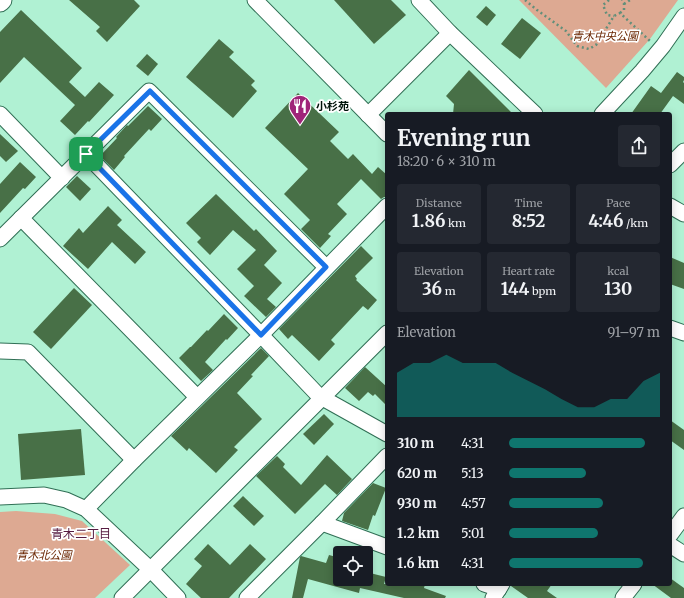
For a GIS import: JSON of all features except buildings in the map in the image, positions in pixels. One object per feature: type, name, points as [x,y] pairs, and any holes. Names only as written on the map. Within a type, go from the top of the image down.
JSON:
[{"type":"street","points":[[255,0],[385,132]]},
{"type":"street","points":[[419,0],[450,33],[533,112]]},
{"type":"street","points":[[604,112],[642,71],[684,16]]},
{"type":"street","points":[[368,115],[450,33]]},
{"type":"street","points":[[0,239],[150,91],[326,267]]},
{"type":"street","points":[[0,114],[62,178]]},
{"type":"street","points":[[672,163],[684,151]]},
{"type":"street","points":[[86,154],[319,396],[385,433]]},
{"type":"street","points":[[672,207],[684,214]]},
{"type":"street","points":[[86,509],[261,335],[385,208]]},
{"type":"street","points":[[21,218],[197,397]]},
{"type":"street","points":[[122,598],[385,335]]},
{"type":"street","points":[[0,351],[28,352],[134,460]]},
{"type":"street","points":[[247,598],[385,458]]},
{"type":"street","points":[[0,497],[44,495],[66,500],[86,509],[151,570],[178,598]]},
{"type":"street","points":[[672,532],[684,516]]},
{"type":"street","points":[[322,523],[385,546]]},
{"type":"street","points":[[672,546],[684,554]]},
{"type":"street","points":[[489,586],[498,590]]},
{"type":"street","points":[[623,598],[632,586]]},
{"type":"path","points":[[525,0],[566,31],[577,46],[589,49],[596,45],[614,16]]},
{"type":"path","points":[[608,0],[604,5],[607,15],[614,16],[620,14],[624,10],[622,0]]},
{"type":"path","points":[[624,4],[630,0]]},
{"type":"path","points":[[620,14],[652,42]]},
{"type":"green space","name":"青木中央公園","points":[[519,0],[678,0],[650,39],[606,88]]},
{"type":"green space","name":"青木北公園","points":[[16,511],[55,514],[82,521],[130,565],[95,598],[0,598],[0,512]]},
{"type":"place","name":"小杉苑","points":[[300,126]]},
{"type":"district","name":"青木二丁目","points":[[81,533]]},
{"type":"route","points":[[150,91],[326,267],[261,335],[86,154],[150,91]]}]
